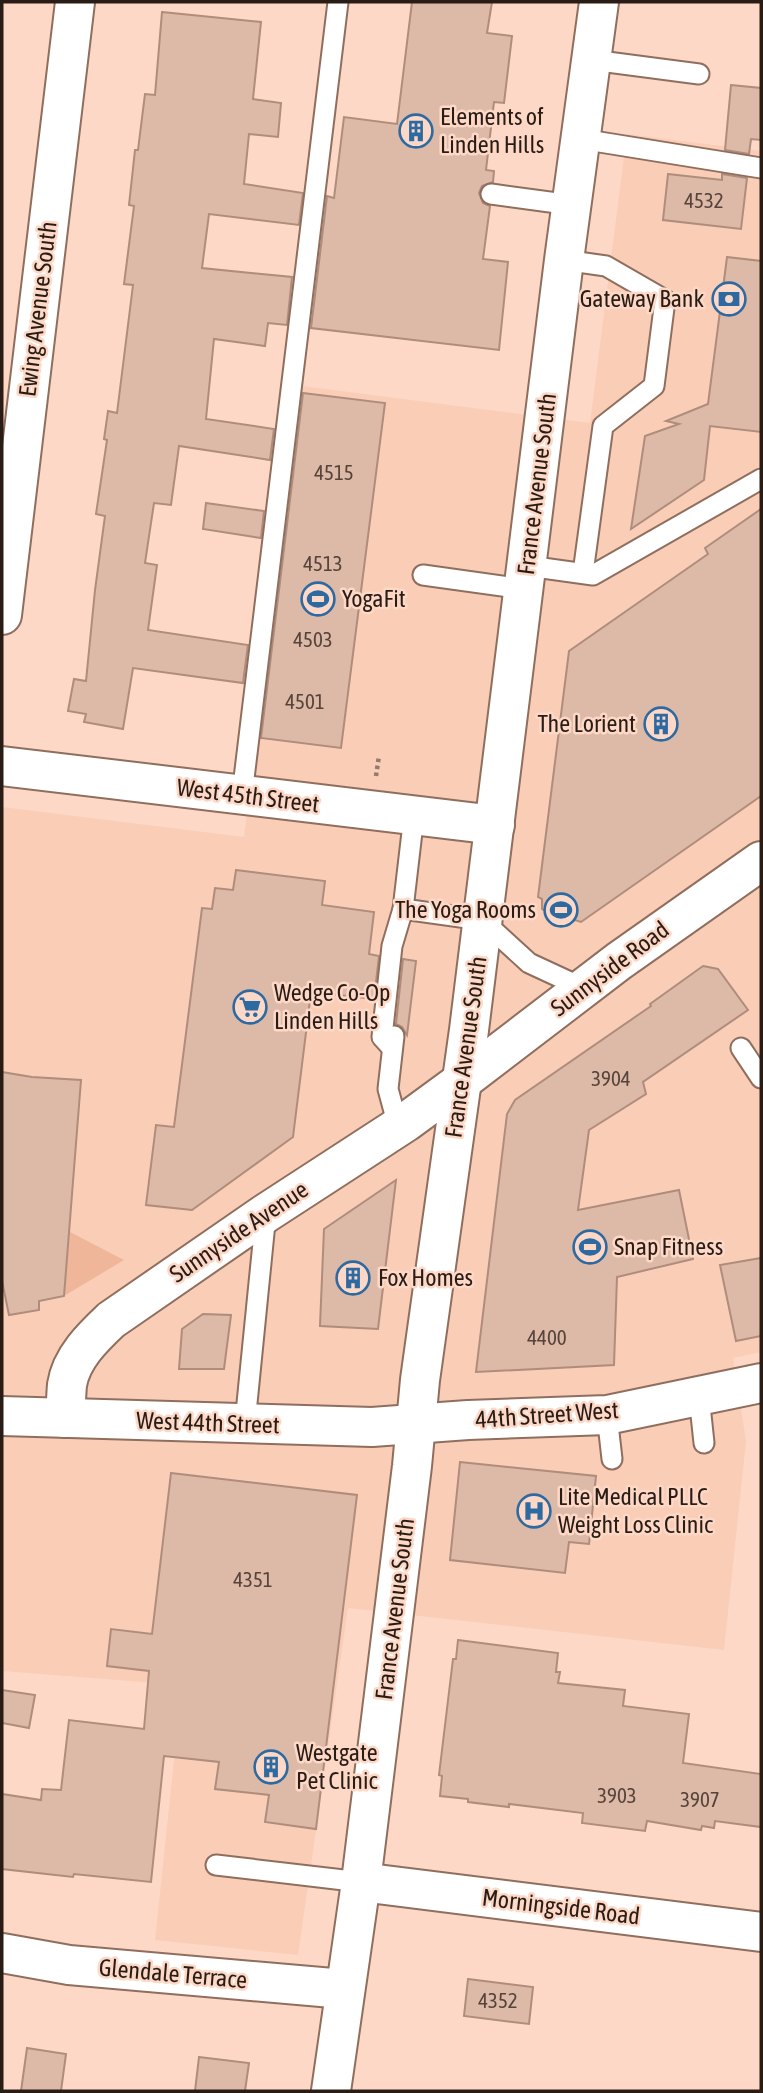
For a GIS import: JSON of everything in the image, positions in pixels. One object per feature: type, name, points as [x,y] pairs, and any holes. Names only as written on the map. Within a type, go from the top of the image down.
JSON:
[{"type":"street","name":"Ewing Avenue South","points":[[2,615],[75,2]]},
{"type":"street","name":"France Avenue South","points":[[331,2091],[361,1882],[415,1424],[495,825],[598,2]]},
{"type":"street","name":"West 45th Street","points":[[2,766],[495,825]]},
{"type":"street","name":"Sunnyside Road","points":[[462,1081],[583,988],[754,871]]},
{"type":"street","name":"Sunnyside Avenue","points":[[65,1419],[67,1382],[78,1358],[90,1340],[111,1320],[462,1081]]},
{"type":"street","name":"44th Street West","points":[[415,1424],[607,1415],[761,1383]]},
{"type":"street","name":"West 44th Street","points":[[2,1416],[372,1427],[415,1424]]},
{"type":"street","name":"Morningside Road","points":[[361,1882],[761,1932]]},
{"type":"street","name":"Glendale Terrace","points":[[2,1954],[69,1965],[344,1989]]},
{"type":"lane","points":[[242,794],[338,2]]},
{"type":"lane","points":[[592,60],[699,74]]},
{"type":"lane","points":[[581,139],[761,168]]},
{"type":"lane","points":[[491,194],[572,205]]},
{"type":"lane","points":[[564,260],[606,266],[664,300],[654,386],[603,426],[583,573]]},
{"type":"lane","points":[[423,575],[593,575],[761,479]]},
{"type":"lane","points":[[398,1126],[388,1089],[405,948],[403,909],[414,815]]},
{"type":"lane","points":[[403,909],[482,920],[529,963],[583,988]]},
{"type":"lane","points":[[741,1048],[761,1078]]},
{"type":"lane","points":[[245,1423],[266,1213]]},
{"type":"lane","points":[[699,1396],[704,1443]]},
{"type":"lane","points":[[607,1415],[612,1459]]},
{"type":"lane","points":[[216,1865],[361,1882]]},
{"type":"path","points":[[375,784],[379,756]]},
{"type":"shaded area","points":[[627,134],[761,151],[761,1352],[733,1358],[746,1441],[724,1650],[348,1608],[298,1955],[155,1940],[182,1685],[2,1671],[2,807],[244,837],[302,386],[590,423]]},
{"type":"shaded area","points":[[70,1232],[124,1260],[64,1296]]},
{"type":"building","points":[[412,2],[492,2],[487,33],[512,36],[504,103],[494,102],[486,170],[494,171],[493,182],[482,186],[479,193],[483,203],[490,206],[483,259],[508,262],[499,350],[311,328],[327,196],[334,198],[344,117],[397,124]]},
{"type":"building","points":[[162,12],[261,22],[253,99],[281,103],[278,137],[249,134],[244,184],[303,193],[299,225],[209,214],[202,268],[292,277],[287,325],[268,323],[265,346],[214,339],[206,419],[274,429],[270,460],[179,446],[171,505],[154,503],[145,563],[157,565],[148,630],[248,645],[243,683],[133,668],[123,729],[84,722],[86,714],[68,711],[74,679],[86,681],[105,516],[96,514],[107,440],[104,439],[108,411],[117,413],[133,285],[124,284],[134,206],[129,205],[135,150],[138,150],[145,94],[155,95]]},
{"type":"building","points":[[731,85],[761,88],[761,140],[751,139],[749,154],[725,150]]},
{"type":"building","points":[[668,174],[722,180],[722,174],[747,178],[741,229],[663,220]]},
{"type":"building","points":[[727,257],[761,261],[761,432],[710,426],[704,480],[631,529],[645,436],[679,424],[666,421],[708,404]]},
{"type":"building","points":[[303,393],[385,403],[341,748],[261,738]]},
{"type":"building","points":[[206,503],[264,511],[261,538],[203,529]]},
{"type":"building","name":"The Lorient","points":[[761,509],[761,796],[581,922],[575,920],[567,924],[542,909],[542,899],[538,897],[569,651],[708,554],[705,548]]},
{"type":"building","name":"Wedge Co-Op Linden Hills","points":[[236,870],[325,881],[322,905],[374,912],[369,954],[379,956],[374,999],[311,992],[293,1137],[192,1210],[146,1205],[156,1125],[174,1127],[202,908],[212,909],[215,888],[233,890]]},
{"type":"building","points":[[403,959],[416,961],[407,1035],[402,1027],[396,1024]]},
{"type":"building","points":[[703,966],[718,969],[748,1010],[643,1082],[646,1094],[589,1130],[578,1210],[679,1190],[693,1259],[617,1277],[614,1365],[476,1372],[507,1114],[515,1100],[651,1006],[650,1004]]},
{"type":"building","points":[[2,1072],[81,1080],[64,1296],[39,1301],[39,1310],[9,1315],[2,1281]]},
{"type":"building","name":"Fox Homes","points":[[396,1180],[378,1329],[320,1326],[324,1229]]},
{"type":"building","points":[[761,1258],[761,1336],[736,1341],[720,1265]]},
{"type":"building","points":[[203,1314],[231,1315],[224,1369],[179,1369],[182,1329]]},
{"type":"building","points":[[460,1462],[596,1476],[589,1544],[569,1542],[565,1573],[450,1560]]},
{"type":"building","points":[[171,1473],[357,1495],[316,1829],[265,1822],[269,1795],[215,1789],[219,1762],[164,1756],[151,1882],[2,1869],[2,1794],[41,1800],[42,1789],[61,1790],[69,1720],[144,1729],[149,1671],[107,1666],[111,1629],[152,1634]]},
{"type":"building","points":[[458,1640],[558,1653],[558,1683],[625,1690],[623,1706],[689,1714],[683,1763],[761,1774],[761,1827],[715,1821],[714,1828],[702,1826],[701,1830],[647,1821],[645,1831],[582,1823],[583,1813],[509,1804],[509,1807],[440,1796],[442,1776],[439,1775],[453,1659],[456,1659]]},
{"type":"building","points":[[2,1690],[35,1695],[29,1728],[2,1723]]},
{"type":"building","points":[[468,1979],[533,1987],[529,2024],[464,2016]]},
{"type":"building","points":[[27,2048],[66,2054],[61,2091],[21,2091]]},
{"type":"building","points":[[199,2057],[249,2063],[245,2091],[195,2091]]},
{"type":"place","name":"Elements of Linden Hills","points":[[416,131]]},
{"type":"place","name":"Gateway Bank","points":[[729,299]]},
{"type":"place","name":"YogaFit","points":[[318,599]]},
{"type":"place","name":"The Lorient","points":[[661,724]]},
{"type":"place","name":"The Yoga Rooms","points":[[561,910]]},
{"type":"place","name":"Wedge Co-Op Linden Hills","points":[[250,1007]]},
{"type":"place","name":"Snap Fitness","points":[[590,1247]]},
{"type":"place","name":"Fox Homes","points":[[353,1278]]},
{"type":"place","name":"Lite Medical PLLC Weight Loss Clinic","points":[[534,1511]]},
{"type":"place","name":"Westgate Pet Clinic","points":[[271,1767]]}]
